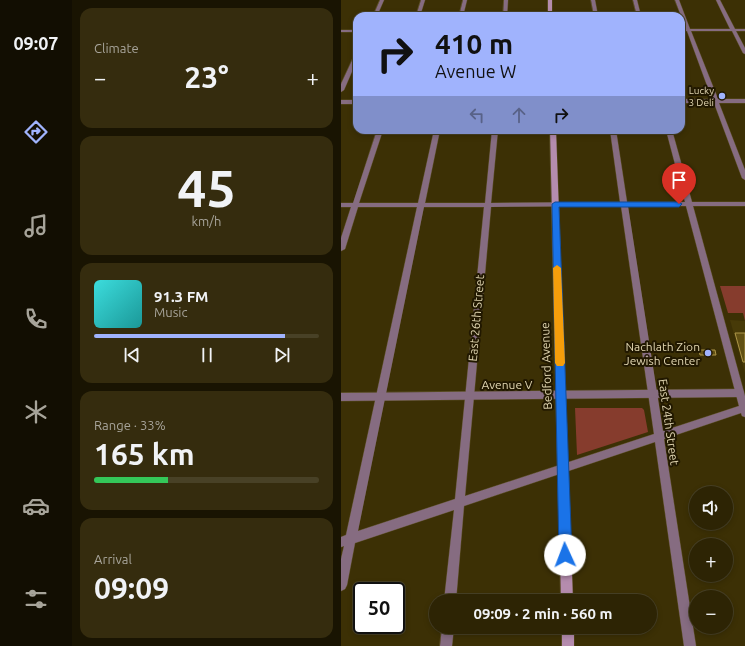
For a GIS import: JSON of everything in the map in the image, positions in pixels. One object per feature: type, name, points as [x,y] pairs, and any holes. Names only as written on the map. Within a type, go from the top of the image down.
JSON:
[{"type":"main road","points":[[550,0],[550,12]]},
{"type":"main road","name":"Bedford Avenue","points":[[553,134],[567,594]]},
{"type":"main road","points":[[568,634],[568,646]]},
{"type":"street","points":[[377,12],[382,0]]},
{"type":"street","points":[[419,12],[423,0]]},
{"type":"street","points":[[462,12],[465,0]]},
{"type":"street","points":[[505,12],[506,0]]},
{"type":"street","points":[[593,0],[595,12]]},
{"type":"street","points":[[635,0],[638,12]]},
{"type":"street","points":[[677,0],[681,12]]},
{"type":"street","points":[[718,0],[745,53]]},
{"type":"street","points":[[685,22],[745,178]]},
{"type":"street","points":[[688,30],[745,30]]},
{"type":"street","points":[[341,31],[353,31]]},
{"type":"street","points":[[341,90],[353,64]]},
{"type":"street","points":[[685,101],[745,101]]},
{"type":"street","points":[[341,102],[353,102]]},
{"type":"street","points":[[341,249],[379,134]]},
{"type":"street","points":[[341,585],[346,540],[381,396],[436,134]]},
{"type":"street","name":"East 26th Street","points":[[451,594],[495,134]]},
{"type":"street","name":"East 24th Street","points":[[614,134],[690,646]]},
{"type":"street","points":[[346,540],[745,410],[742,393],[670,134]]},
{"type":"street","points":[[341,205],[745,204]]},
{"type":"street","name":"Avenue V","points":[[341,396],[561,396],[577,394],[742,393]]},
{"type":"street","points":[[446,646],[447,634]]},
{"type":"shaded area","points":[[720,286],[745,286],[745,321],[743,313],[728,313]]},
{"type":"shaded area","points":[[730,320],[745,321],[745,373]]},
{"type":"shaded area","points":[[575,408],[642,408],[644,410],[648,432],[577,455]]},
{"type":"building","points":[[735,333],[745,333],[745,362],[743,362]]},
{"type":"building","name":"Nachlath Zion Jewish Center","points":[[699,350],[715,350],[716,355],[700,355]]},
{"type":"slow traffic","points":[[557,268],[560,363]]},
{"type":"place","name":"Lucky 3 Deli","points":[[722,96]]},
{"type":"place","name":"Nachlath Zion Jewish Center","points":[[708,353]]},
{"type":"route","points":[[565,555],[555,204],[679,204]]}]
